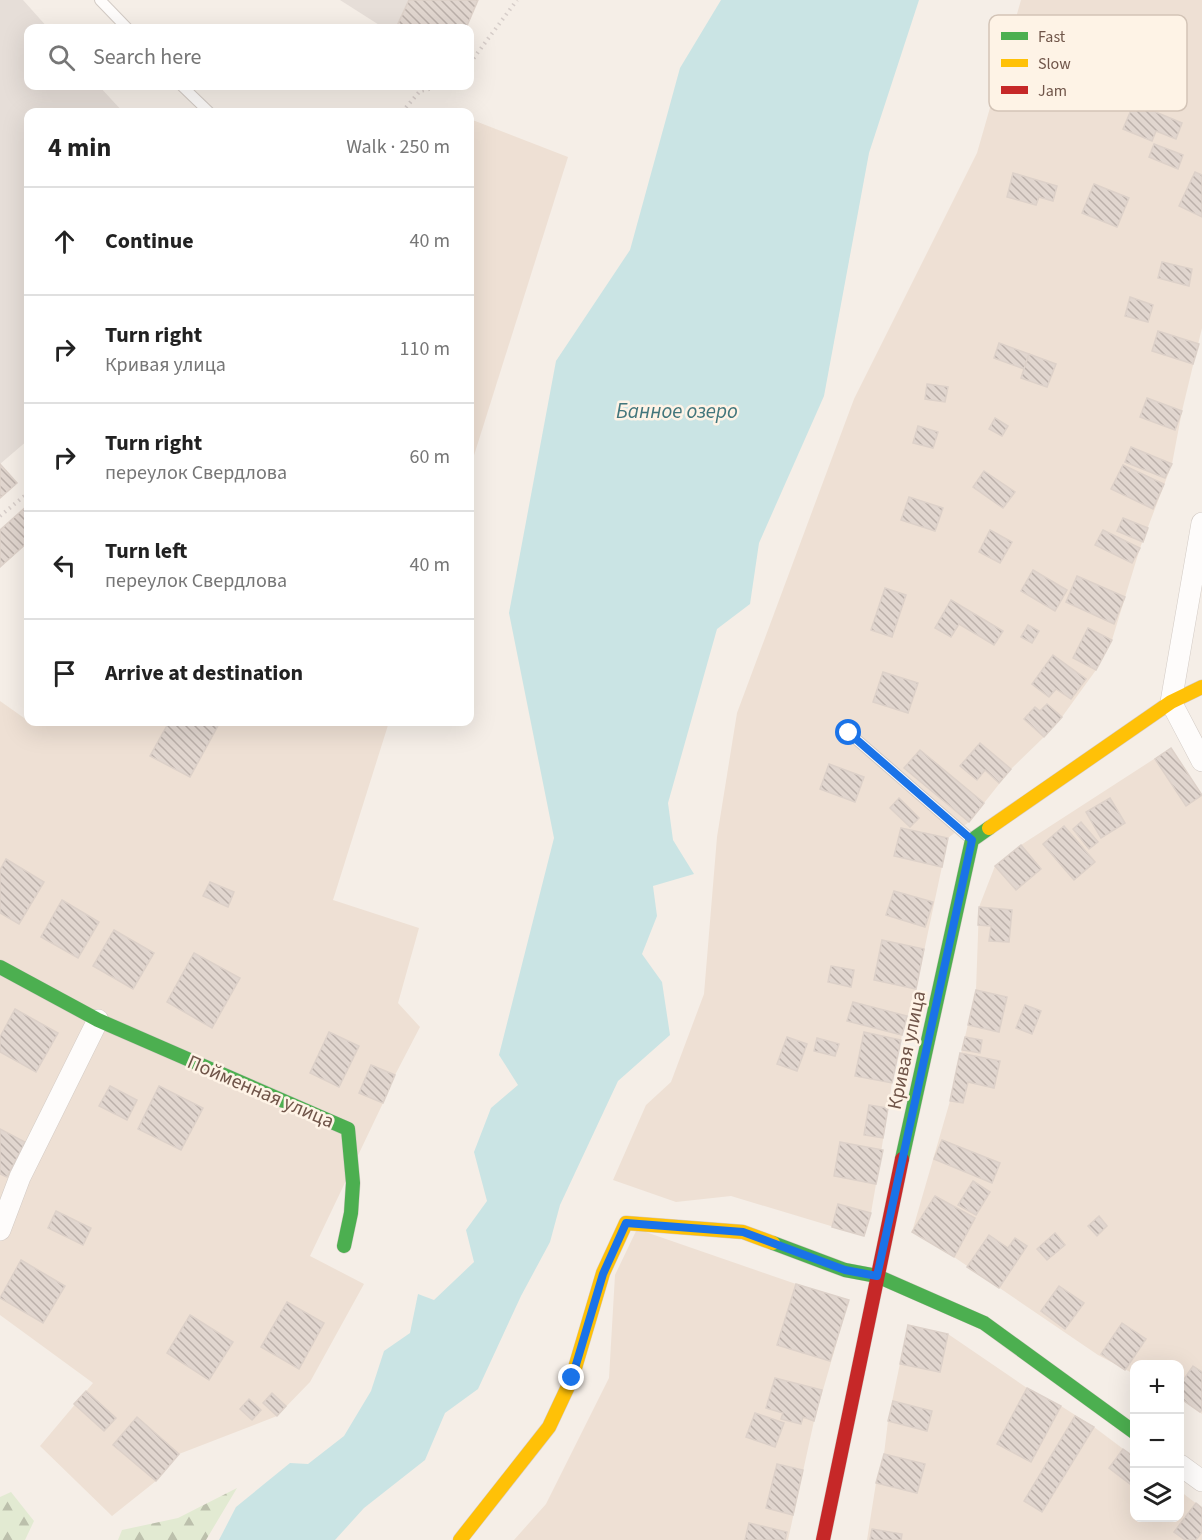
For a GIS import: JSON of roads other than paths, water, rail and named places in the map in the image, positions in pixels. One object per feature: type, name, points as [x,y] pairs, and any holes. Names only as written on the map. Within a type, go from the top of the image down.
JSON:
[{"type":"street","points":[[1202,523],[1171,702],[1202,761]]},
{"type":"street","points":[[972,840],[1171,702],[1202,687]]},
{"type":"street","name":"Кривая улица","points":[[824,1540],[877,1276],[972,840]]},
{"type":"street","name":"Пойменная улица","points":[[0,967],[98,1020],[348,1129],[353,1183],[351,1213],[344,1246]]},
{"type":"street","points":[[0,1230],[20,1177],[98,1020]]},
{"type":"street","points":[[460,1540],[549,1427],[572,1378],[603,1274],[626,1223],[743,1232],[845,1270],[877,1276],[984,1323],[1130,1429]]},
{"type":"street","points":[[1183,1468],[1202,1481]]},
{"type":"lane","points":[[100,0],[123,24]]},
{"type":"lane","points":[[186,90],[204,108]]},
{"type":"lane","points":[[849,733],[972,840]]},
{"type":"water","name":"Банное озеро","points":[[721,0],[919,0],[869,153],[824,396],[759,543],[750,604],[717,629],[668,803],[673,840],[694,874],[653,886],[657,916],[642,954],[662,982],[670,1035],[618,1081],[560,1205],[550,1242],[521,1296],[478,1389],[445,1413],[425,1460],[364,1508],[335,1540],[219,1540],[236,1507],[290,1463],[308,1464],[344,1436],[371,1391],[384,1351],[410,1333],[418,1294],[434,1300],[474,1262],[466,1230],[487,1201],[474,1152],[491,1108],[518,1085],[499,1055],[554,838],[509,613],[556,361],[630,250],[680,68]]}]
